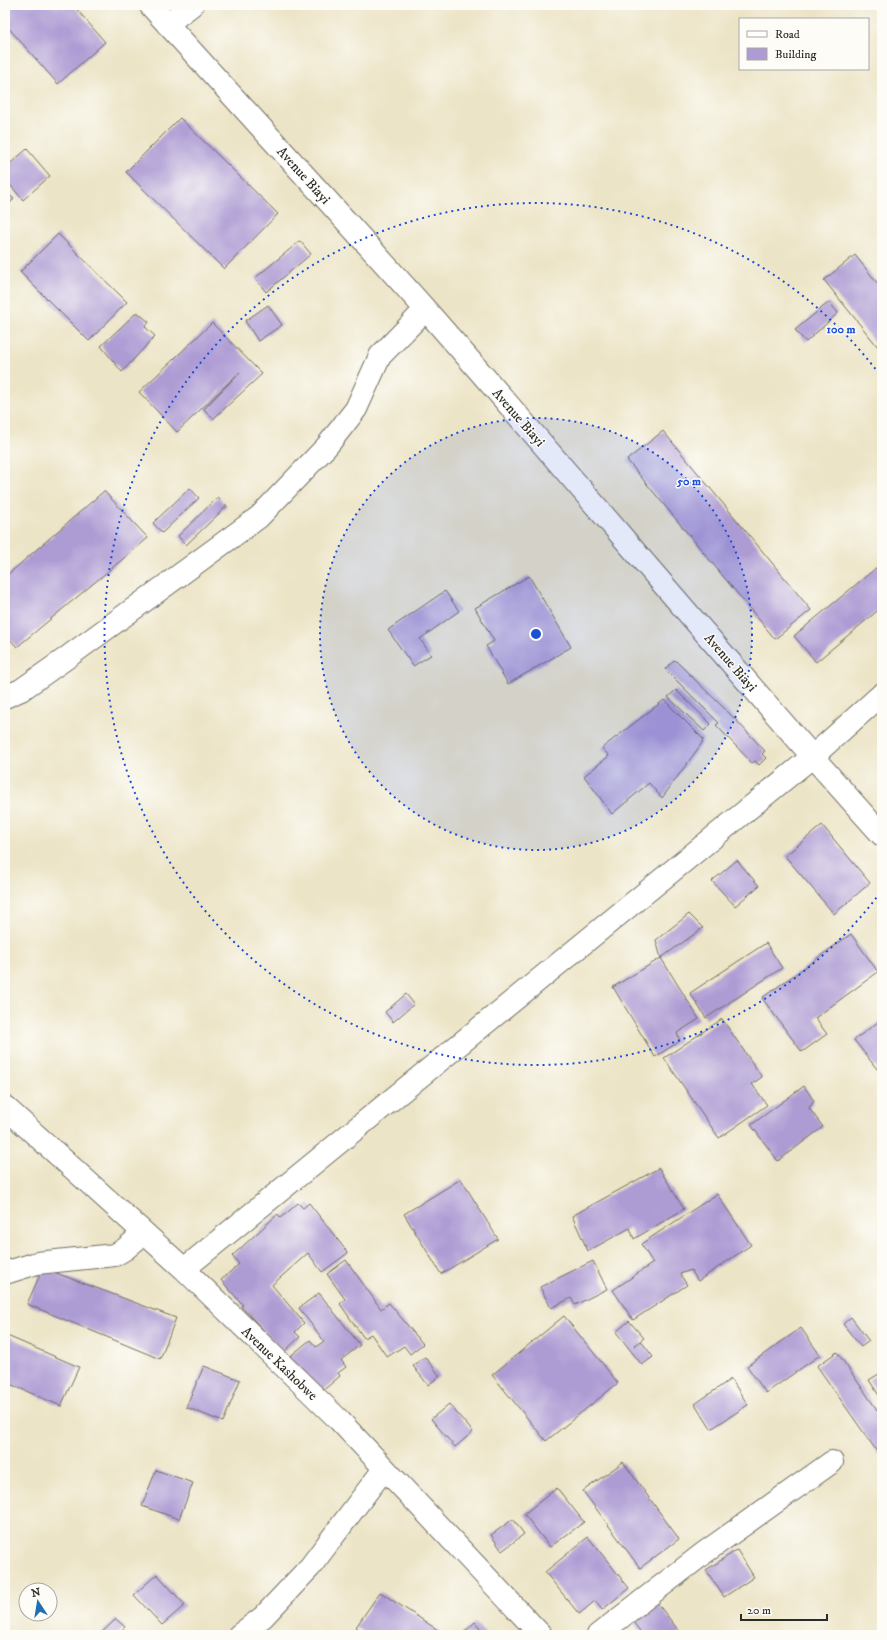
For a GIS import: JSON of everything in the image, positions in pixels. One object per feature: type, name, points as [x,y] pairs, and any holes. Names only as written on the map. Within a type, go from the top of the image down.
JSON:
[{"type":"street","name":"Avenue Biayi","points":[[150,5],[425,310],[633,548],[812,757],[882,835]]},
{"type":"street","points":[[167,24],[192,5]]},
{"type":"street","points":[[5,697],[20,690],[65,659],[259,517],[327,446],[356,409],[380,356],[425,310]]},
{"type":"street","points":[[184,1269],[812,757],[882,694]]},
{"type":"street","name":"Avenue Kashobwe","points":[[5,1107],[184,1269],[339,1420],[541,1635]]},
{"type":"street","points":[[5,1273],[37,1263],[115,1255],[144,1233]]},
{"type":"street","points":[[598,1635],[704,1553],[832,1462]]},
{"type":"street","points":[[239,1635],[263,1617],[310,1568],[384,1469]]},
{"type":"building","points":[[5,5],[73,5],[105,42],[58,84],[5,24]]},
{"type":"building","points":[[180,118],[278,214],[224,269],[126,172]]},
{"type":"building","points":[[27,149],[50,176],[23,200],[5,179],[5,168]]},
{"type":"building","points":[[5,191],[14,199],[5,208]]},
{"type":"building","points":[[58,234],[127,302],[89,341],[20,272]]},
{"type":"building","points":[[300,241],[311,254],[266,292],[255,278]]},
{"type":"building","points":[[855,255],[882,289],[882,352],[824,280]]},
{"type":"building","points":[[829,302],[838,313],[806,342],[795,330]]},
{"type":"building","points":[[268,305],[282,325],[258,341],[245,321]]},
{"type":"building","points":[[137,312],[149,322],[145,327],[155,336],[122,372],[101,346]]},
{"type":"building","points":[[212,323],[262,374],[213,419],[204,409],[240,372],[177,432],[139,392]]},
{"type":"building","points":[[663,431],[811,610],[775,639],[627,460]]},
{"type":"building","points":[[190,488],[199,498],[162,533],[153,523]]},
{"type":"building","points":[[104,491],[148,538],[17,647],[5,634],[5,577]]},
{"type":"building","points":[[218,497],[227,506],[186,545],[178,536]]},
{"type":"building","points":[[882,563],[882,607],[816,662],[794,636]]},
{"type":"building","points":[[529,576],[571,647],[508,684],[486,646],[494,641],[475,608]]},
{"type":"building","points":[[445,591],[459,611],[420,639],[431,655],[413,666],[388,630]]},
{"type":"building","points":[[675,660],[765,751],[762,754],[766,758],[759,765],[755,761],[752,763],[716,725],[719,723],[665,669]]},
{"type":"building","points":[[676,690],[711,724],[704,731],[668,697]]},
{"type":"building","points":[[664,700],[703,739],[702,743],[662,798],[649,783],[612,814],[584,776],[609,756],[602,748]]},
{"type":"building","points":[[822,825],[870,883],[834,914],[785,856]]},
{"type":"building","points":[[737,860],[759,886],[735,906],[712,881]]},
{"type":"building","points":[[689,914],[703,928],[661,958],[656,940]]},
{"type":"building","points":[[851,934],[878,972],[815,1018],[827,1034],[802,1052],[762,998]]},
{"type":"building","points":[[766,943],[782,968],[706,1018],[690,993]]},
{"type":"building","points":[[661,958],[699,1019],[677,1033],[680,1041],[655,1057],[613,987]]},
{"type":"building","points":[[406,994],[414,1004],[393,1022],[385,1012]]},
{"type":"building","points":[[722,1019],[762,1077],[752,1084],[767,1105],[719,1138],[664,1058]]},
{"type":"building","points":[[882,1019],[882,1069],[877,1069],[854,1040]]},
{"type":"building","points":[[804,1086],[814,1101],[809,1108],[823,1127],[778,1161],[751,1125]]},
{"type":"building","points":[[659,1168],[684,1209],[634,1239],[630,1228],[588,1251],[572,1216]]},
{"type":"building","points":[[461,1179],[498,1239],[441,1274],[404,1214]]},
{"type":"building","points":[[717,1194],[751,1245],[698,1281],[691,1270],[680,1274],[687,1285],[633,1320],[613,1290],[653,1263],[641,1244]]},
{"type":"building","points":[[298,1203],[303,1208],[309,1203],[348,1253],[322,1272],[308,1253],[272,1285],[304,1323],[295,1332],[300,1337],[284,1352],[241,1306],[243,1305],[221,1280],[239,1264],[232,1256],[278,1214],[281,1218]]},
{"type":"building","points":[[346,1260],[381,1309],[389,1303],[423,1344],[410,1354],[404,1346],[387,1357],[371,1334],[364,1338],[340,1304],[345,1299],[327,1274]]},
{"type":"building","points":[[593,1261],[607,1289],[575,1305],[571,1298],[551,1308],[540,1287]]},
{"type":"building","points":[[43,1268],[176,1318],[160,1359],[27,1304]]},
{"type":"building","points":[[319,1293],[360,1345],[341,1360],[346,1367],[338,1373],[340,1376],[319,1394],[288,1358],[310,1340],[316,1347],[324,1341],[299,1308]]},
{"type":"building","points":[[564,1316],[618,1383],[546,1441],[492,1375]]},
{"type":"building","points":[[851,1317],[869,1341],[861,1347],[843,1324]]},
{"type":"building","points":[[629,1321],[644,1338],[634,1346],[641,1341],[653,1357],[642,1365],[616,1332]]},
{"type":"building","points":[[801,1328],[820,1355],[766,1393],[747,1366]]},
{"type":"building","points":[[5,1335],[79,1367],[61,1406],[5,1382]]},
{"type":"building","points":[[837,1352],[882,1417],[882,1450],[878,1453],[817,1366]]},
{"type":"building","points":[[425,1357],[440,1376],[428,1385],[413,1366]]},
{"type":"building","points":[[204,1366],[240,1380],[223,1422],[186,1407]]},
{"type":"building","points":[[882,1372],[882,1400],[869,1380]]},
{"type":"building","points":[[731,1379],[748,1405],[711,1429],[695,1404]]},
{"type":"building","points":[[449,1404],[473,1432],[455,1447],[431,1419]]},
{"type":"building","points":[[623,1462],[679,1539],[640,1568],[583,1491]]},
{"type":"building","points":[[156,1470],[193,1483],[179,1519],[142,1506]]},
{"type":"building","points":[[557,1488],[584,1522],[550,1547],[524,1514]]},
{"type":"building","points":[[513,1519],[524,1534],[502,1551],[491,1535]]},
{"type":"building","points":[[588,1537],[629,1588],[602,1610],[595,1601],[579,1614],[545,1572]]},
{"type":"building","points":[[737,1550],[754,1577],[724,1597],[706,1570]]},
{"type":"building","points":[[157,1574],[185,1605],[162,1625],[134,1595]]},
{"type":"building","points":[[380,1592],[441,1632],[439,1635],[367,1635],[356,1627]]},
{"type":"building","points":[[654,1599],[682,1635],[643,1635],[630,1618]]},
{"type":"building","points":[[116,1619],[125,1627],[117,1635],[99,1635]]},
{"type":"building","points":[[475,1622],[486,1635],[461,1635]]}]
